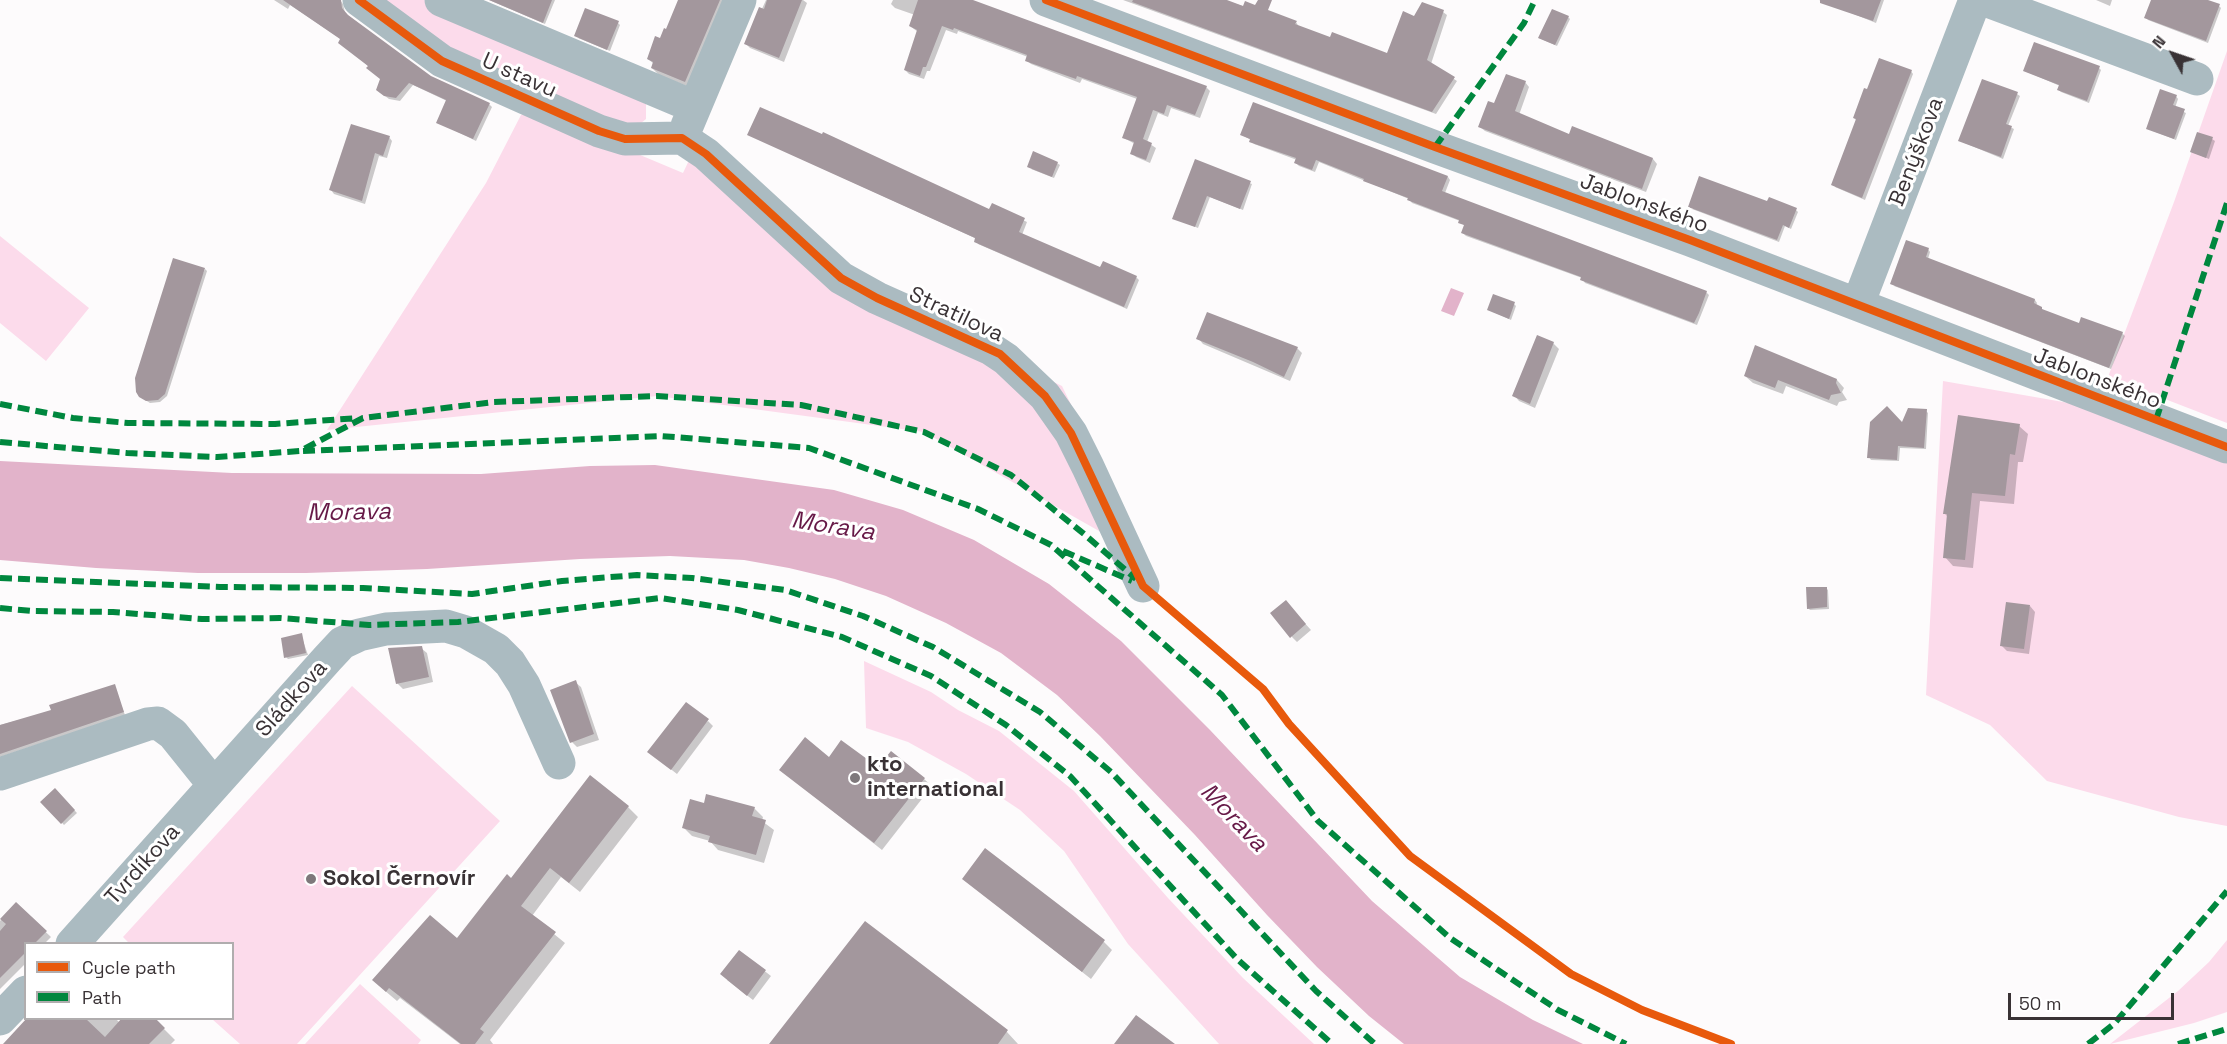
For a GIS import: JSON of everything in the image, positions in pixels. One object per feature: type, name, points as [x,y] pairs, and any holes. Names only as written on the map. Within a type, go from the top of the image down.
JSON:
[{"type":"street","name":"U stavu","points":[[359,0],[442,62],[589,126],[625,139],[682,138]]},
{"type":"street","name":"U stavu","points":[[441,0],[695,107]]},
{"type":"street","points":[[682,138],[740,0]]},
{"type":"street","name":"Jablonského","points":[[1046,0],[1858,304],[2227,447]]},
{"type":"street","name":"Benýškova","points":[[1858,304],[1975,0]]},
{"type":"street","points":[[1985,0],[2197,79]]},
{"type":"street","name":"Stratilova","points":[[682,138],[706,154],[842,278],[888,303],[991,349],[1006,359],[1045,396],[1071,433],[1143,586]]},
{"type":"street","name":"Sládkova","points":[[214,785],[342,644],[359,635],[386,629],[446,626],[466,632],[495,649],[510,663],[524,685],[559,763]]},
{"type":"street","points":[[0,774],[148,724],[158,723],[173,734],[214,785]]},
{"type":"street","name":"Tvrdíkova","points":[[74,942],[214,785]]},
{"type":"street","points":[[0,1019],[24,994]]},
{"type":"shaded area","points":[[371,0],[424,0],[646,104],[646,119],[635,128],[443,54]]},
{"type":"shaded area","points":[[2227,51],[2227,423],[2108,377],[2174,202]]},
{"type":"shaded area","points":[[533,110],[683,173],[691,156],[847,282],[1062,386],[1145,557],[924,432],[657,396],[327,430],[486,183],[521,115]]},
{"type":"shaded area","points":[[0,236],[89,308],[46,361],[0,323]]},
{"type":"shaded area","points":[[1943,381],[2069,403],[2227,463],[2227,826],[2179,817],[2047,781],[1990,725],[1926,695]]},
{"type":"shaded area","points":[[864,661],[931,692],[958,710],[999,731],[1074,791],[1168,898],[1243,978],[1314,1044],[1219,1044],[1128,944],[1064,851],[1020,810],[966,774],[908,742],[866,728]]},
{"type":"shaded area","name":"Sokol Černovír","points":[[352,686],[500,821],[297,1044],[240,1044],[213,1020],[234,1020],[234,942],[128,942],[123,937]]},
{"type":"shaded area","points":[[2227,940],[2227,1012],[2194,1023],[2110,1044],[2178,991],[2209,962]]},
{"type":"shaded area","points":[[360,984],[421,1040],[418,1044],[305,1044]]},
{"type":"water","points":[[1451,288],[1464,293],[1454,316],[1441,311]]},
{"type":"water","name":"Morava","points":[[0,461],[232,473],[481,474],[590,466],[655,465],[834,490],[903,510],[974,540],[1049,584],[1121,641],[1210,730],[1372,901],[1460,977],[1533,1020],[1583,1044],[1404,1044],[1369,1016],[1317,967],[1195,835],[1100,736],[1057,695],[1001,653],[946,623],[886,596],[835,579],[789,568],[744,560],[670,556],[306,573],[198,573],[0,560]]},
{"type":"building","points":[[283,0],[341,0],[342,8],[348,15],[431,76],[490,103],[473,139],[436,123],[446,100],[409,83],[396,98],[384,96],[376,90],[380,79],[366,68],[368,66],[338,43],[340,39]]},
{"type":"building","points":[[489,0],[552,0],[543,23]]},
{"type":"building","points":[[678,0],[720,0],[685,82],[651,68],[653,62],[647,59],[655,36],[660,38],[664,28],[666,29]]},
{"type":"building","points":[[767,0],[802,0],[779,58],[744,44],[759,7],[764,9]]},
{"type":"building","points":[[918,0],[973,0],[1207,86],[1195,115],[1167,105],[1164,114],[1153,110],[1143,139],[1152,143],[1146,160],[1130,154],[1134,142],[1122,138],[1137,97],[1025,61],[1027,55],[954,28],[953,30],[942,26],[926,67],[923,67],[920,76],[904,70],[917,30],[909,26]]},
{"type":"building","points":[[1133,0],[1227,0],[1243,6],[1245,1],[1255,5],[1258,0],[1272,0],[1268,10],[1297,21],[1295,24],[1330,37],[1332,32],[1387,53],[1403,11],[1414,16],[1422,2],[1444,10],[1427,60],[1455,77],[1432,112],[1132,2]]},
{"type":"building","points":[[1820,0],[1881,0],[1873,21],[1820,3]]},
{"type":"building","points":[[2151,0],[2208,0],[2220,4],[2206,41],[2144,18]]},
{"type":"building","points":[[585,8],[619,21],[607,50],[574,36]]},
{"type":"building","points":[[1552,9],[1569,16],[1555,45],[1538,38]]},
{"type":"building","points":[[2034,42],[2100,66],[2087,101],[2057,90],[2059,85],[2023,71]]},
{"type":"building","points":[[1879,58],[1912,70],[1862,198],[1831,185],[1856,119],[1853,118],[1864,88],[1867,89]]},
{"type":"building","points":[[1506,74],[1526,81],[1515,111],[1569,134],[1572,126],[1653,158],[1642,189],[1478,127],[1488,101],[1494,103]]},
{"type":"building","points":[[1982,79],[2018,92],[2006,124],[2012,126],[2001,157],[1958,141]]},
{"type":"building","points":[[2160,89],[2177,95],[2173,105],[2185,109],[2174,139],[2146,129]]},
{"type":"building","points":[[1253,102],[1448,176],[1442,191],[1707,291],[1699,313],[1694,323],[1580,280],[1581,277],[1461,233],[1464,225],[1458,223],[1459,220],[1407,200],[1408,198],[1363,181],[1364,179],[1316,160],[1312,170],[1294,163],[1296,158],[1249,142],[1250,139],[1240,135]]},
{"type":"building","points":[[760,107],[822,134],[823,132],[989,209],[992,203],[1025,218],[1019,232],[1100,267],[1103,261],[1137,276],[1124,307],[974,242],[975,238],[747,135]]},
{"type":"building","points":[[351,124],[390,136],[383,156],[375,153],[362,201],[329,190]]},
{"type":"building","points":[[2197,132],[2213,137],[2206,158],[2190,152]]},
{"type":"building","points":[[1033,151],[1058,162],[1052,177],[1027,167]]},
{"type":"building","points":[[1195,159],[1251,181],[1240,209],[1207,196],[1195,227],[1172,219]]},
{"type":"building","points":[[1699,176],[1767,201],[1769,197],[1797,208],[1789,228],[1783,225],[1777,240],[1688,207]]},
{"type":"building","points":[[1906,240],[1929,248],[1926,257],[2035,299],[2034,303],[2042,309],[2079,323],[2081,317],[2123,332],[2109,368],[1890,284]]},
{"type":"building","points":[[173,258],[205,268],[165,394],[158,400],[146,401],[136,392],[135,378]]},
{"type":"building","points":[[1493,294],[1515,302],[1509,319],[1487,310]]},
{"type":"building","points":[[1207,312],[1298,347],[1284,377],[1196,339]]},
{"type":"building","points":[[1537,335],[1554,342],[1530,404],[1512,396]]},
{"type":"building","points":[[1755,345],[1837,379],[1836,383],[1841,393],[1831,395],[1829,400],[1778,380],[1775,388],[1744,376]]},
{"type":"building","points":[[1887,406],[1902,422],[1908,408],[1927,409],[1924,448],[1898,446],[1897,460],[1867,458],[1870,422]]},
{"type":"building","points":[[1958,415],[2020,424],[2015,455],[2010,454],[2005,496],[1972,493],[1965,560],[1943,558],[1947,514],[1943,514]]},
{"type":"building","points":[[1806,587],[1827,587],[1827,607],[1807,609]]},
{"type":"building","points":[[1286,600],[1306,624],[1290,638],[1270,613]]},
{"type":"building","points":[[2006,602],[2030,605],[2024,649],[2000,646]]},
{"type":"building","points":[[302,633],[306,653],[284,658],[281,638]]},
{"type":"building","points":[[422,646],[429,677],[396,684],[388,648]]},
{"type":"building","points":[[576,680],[594,734],[570,743],[550,690]]},
{"type":"building","points":[[115,684],[124,712],[0,754],[0,725],[51,710],[49,705]]},
{"type":"building","points":[[686,702],[709,719],[671,770],[647,752]]},
{"type":"building","points":[[805,737],[829,757],[841,740],[878,767],[891,751],[925,778],[874,843],[779,770]]},
{"type":"building","points":[[590,775],[629,806],[569,883],[550,868],[521,906],[556,932],[480,1029],[484,1032],[475,1044],[461,1044],[389,988],[386,992],[372,980],[430,915],[457,938],[507,874],[511,878]]},
{"type":"building","points":[[55,788],[75,810],[61,824],[40,802]]},
{"type":"building","points":[[706,794],[755,807],[752,816],[766,820],[756,855],[708,842],[710,836],[682,828],[690,799],[704,803]]},
{"type":"building","points":[[985,848],[1105,940],[1082,972],[962,879]]},
{"type":"building","points":[[16,902],[47,931],[36,942],[24,942],[24,954],[0,978],[0,931],[6,924],[0,919]]},
{"type":"building","points":[[865,921],[1008,1030],[998,1044],[769,1044]]},
{"type":"building","points":[[739,950],[766,970],[747,996],[720,974]]},
{"type":"building","points":[[1136,1015],[1175,1044],[1114,1044]]},
{"type":"building","points":[[25,1020],[87,1020],[105,1037],[120,1020],[157,1020],[165,1028],[149,1044],[3,1044]]},
{"type":"marked path","points":[[1435,147],[1524,23],[1535,0]]},
{"type":"marked path","points":[[2156,420],[2227,203]]},
{"type":"marked path","points":[[0,442],[127,453],[217,457],[300,451],[363,418],[494,402],[657,396],[801,405],[924,432],[1011,475],[1136,579]]},
{"type":"marked path","points":[[0,404],[73,418],[128,423],[275,424],[358,418]]},
{"type":"marked path","points":[[303,451],[661,436],[809,448],[978,509],[1051,545],[1222,695],[1318,821],[1450,938],[1558,1010],[1626,1044]]},
{"type":"marked path","points":[[1063,551],[1132,581]]},
{"type":"marked path","points":[[0,578],[220,587],[363,588],[472,594],[562,581],[637,575],[692,578],[785,590],[863,616],[933,647],[1040,712],[1111,772],[1316,991],[1375,1044]]},
{"type":"marked path","points":[[0,608],[32,611],[113,612],[202,619],[280,618],[369,625],[458,622],[660,598],[738,610],[842,637],[931,676],[1006,725],[1070,776],[1237,959],[1332,1044]]},
{"type":"marked path","points":[[2088,1044],[2114,1024],[2227,891]]},
{"type":"marked path","points":[[2178,1044],[2227,1029]]},
{"type":"cycle path","points":[[359,0],[442,61],[599,131],[625,139],[682,138],[706,154],[841,278],[877,298],[1000,354],[1045,396],[1071,433],[1143,586],[1263,689],[1289,724],[1410,856],[1571,974],[1642,1010],[1731,1044]]},
{"type":"cycle path","points":[[1046,0],[1435,147],[1690,240],[2227,447]]},
{"type":"place","name":"kto international","points":[[855,778]]},
{"type":"place","name":"Sokol Černovír","points":[[311,879]]}]
